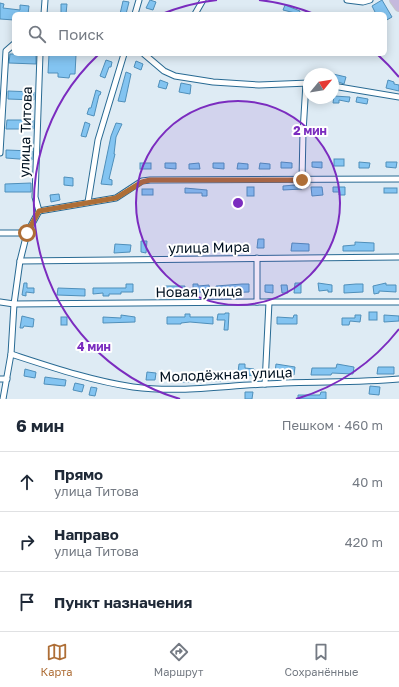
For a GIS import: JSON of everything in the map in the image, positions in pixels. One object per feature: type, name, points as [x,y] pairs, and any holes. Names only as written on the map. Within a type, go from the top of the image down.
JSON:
[{"type":"main road","points":[[394,0],[399,7]]},
{"type":"street","points":[[44,12],[45,0]]},
{"type":"street","points":[[136,12],[139,0]]},
{"type":"street","points":[[196,12],[203,0]]},
{"type":"street","points":[[347,0],[362,2],[370,0]]},
{"type":"street","points":[[0,153],[6,51],[12,46]]},
{"type":"street","name":"улица Титова","points":[[39,211],[35,197],[40,56]]},
{"type":"street","points":[[88,202],[98,140],[123,56]]},
{"type":"street","points":[[146,56],[164,71],[175,76],[213,82],[259,85],[303,83]]},
{"type":"street","points":[[339,87],[399,98]]},
{"type":"street","points":[[302,180],[303,132],[306,104]]},
{"type":"street","points":[[3,399],[11,354],[14,304],[20,261],[27,233],[39,211],[116,198],[142,182],[150,180],[399,179]]},
{"type":"street","points":[[0,233],[27,233]]},
{"type":"street","name":"улица Мира","points":[[20,261],[399,257]]},
{"type":"street","points":[[257,258],[257,302]]},
{"type":"street","name":"Новая улица","points":[[0,302],[14,304],[399,302]]},
{"type":"street","points":[[266,384],[269,302]]},
{"type":"street","name":"Молодёжная улица","points":[[11,354],[85,377],[134,387],[167,390],[202,390],[266,384],[357,383],[399,379]]},
{"type":"street","points":[[0,379],[6,379]]},
{"type":"building","points":[[150,0],[156,2],[153,10],[146,8]]},
{"type":"building","points":[[382,0],[392,17],[387,20],[387,12],[375,12],[372,6]]},
{"type":"building","points":[[123,1],[129,2],[126,12],[120,12]]},
{"type":"building","points":[[0,3],[4,4],[3,8],[20,10],[20,5],[29,6],[28,12],[12,12],[12,20],[0,19]]},
{"type":"building","points":[[61,4],[67,4],[66,12],[61,12]]},
{"type":"building","points":[[285,5],[300,11],[291,12],[283,10]]},
{"type":"building","points":[[10,54],[12,54],[12,56],[36,56],[36,64],[9,63]]},
{"type":"building","points":[[49,56],[76,56],[75,74],[70,74],[69,78],[58,77],[58,73],[48,73]]},
{"type":"building","points":[[106,60],[112,62],[105,78],[100,76]]},
{"type":"building","points":[[136,61],[143,64],[141,70],[134,67]]},
{"type":"building","points":[[126,72],[131,74],[125,102],[118,101]]},
{"type":"building","points":[[339,75],[346,77],[344,84],[339,82]]},
{"type":"building","points":[[160,80],[168,83],[166,89],[158,87]]},
{"type":"building","points":[[388,80],[399,85],[399,91],[386,88]]},
{"type":"building","points":[[181,83],[191,85],[190,94],[179,92]]},
{"type":"building","points":[[96,90],[101,92],[94,116],[87,114],[89,108],[91,108]]},
{"type":"building","points":[[8,91],[34,92],[34,100],[8,99]]},
{"type":"building","points":[[339,96],[350,97],[349,102],[339,100]]},
{"type":"building","points":[[357,97],[368,99],[367,104],[356,102]]},
{"type":"building","points":[[7,120],[33,120],[33,129],[6,129]]},
{"type":"building","points":[[85,122],[90,124],[86,137],[81,136]]},
{"type":"building","points":[[116,123],[122,124],[116,137],[115,154],[109,179],[112,180],[112,185],[101,184],[111,136]]},
{"type":"building","points":[[6,150],[32,151],[32,160],[6,158]]},
{"type":"building","points":[[334,159],[344,159],[344,166],[334,166]]},
{"type":"building","points":[[281,162],[292,163],[292,168],[281,168]]},
{"type":"building","points":[[312,162],[322,162],[322,168],[312,167]]},
{"type":"building","points":[[359,162],[370,163],[369,168],[359,168]]},
{"type":"building","points":[[386,162],[397,162],[396,168],[386,167]]},
{"type":"building","points":[[140,163],[151,163],[151,169],[140,169]]},
{"type":"building","points":[[165,163],[176,163],[176,169],[165,168]]},
{"type":"building","points":[[199,163],[200,169],[189,169],[189,164]]},
{"type":"building","points":[[213,163],[224,163],[224,169],[213,168]]},
{"type":"building","points":[[238,163],[248,164],[248,169],[237,169]]},
{"type":"building","points":[[260,163],[270,164],[270,169],[259,169]]},
{"type":"building","points":[[64,177],[73,178],[73,186],[64,185]]},
{"type":"building","points":[[31,183],[31,192],[5,192],[5,184]]},
{"type":"building","points":[[302,184],[302,189],[283,190],[283,186]]},
{"type":"building","points":[[247,187],[254,187],[254,196],[247,196]]},
{"type":"building","points":[[311,187],[322,187],[323,195],[312,196]]},
{"type":"building","points":[[333,187],[345,187],[345,195],[339,195],[339,192],[333,192]]},
{"type":"building","points":[[185,188],[207,190],[207,196],[202,196],[202,193],[185,193]]},
{"type":"building","points":[[384,188],[397,188],[397,193],[384,193]]},
{"type":"building","points":[[142,189],[153,189],[153,195],[142,195]]},
{"type":"building","points":[[59,194],[60,200],[51,202],[50,195]]},
{"type":"building","points":[[258,239],[264,239],[264,248],[257,248]]},
{"type":"building","points":[[141,241],[147,241],[146,253],[141,252]]},
{"type":"building","points":[[355,242],[374,243],[374,251],[343,251],[343,246],[355,245]]},
{"type":"building","points":[[292,243],[309,244],[309,251],[291,251]]},
{"type":"building","points":[[115,244],[131,245],[130,252],[114,253]]},
{"type":"building","points":[[24,283],[27,283],[27,288],[34,288],[34,293],[26,292],[26,296],[22,295]]},
{"type":"building","points":[[295,283],[301,283],[301,293],[294,293]]},
{"type":"building","points":[[318,283],[332,285],[332,292],[328,292],[328,290],[319,291]]},
{"type":"building","points":[[386,283],[386,285],[396,285],[396,292],[379,291],[379,293],[374,294],[373,286]]},
{"type":"building","points":[[126,284],[133,284],[133,292],[109,294],[109,296],[103,296],[103,293],[93,294],[93,288],[126,288]]},
{"type":"building","points":[[193,284],[198,284],[198,286],[209,285],[210,292],[193,292]]},
{"type":"building","points":[[249,284],[249,292],[216,293],[216,286]]},
{"type":"building","points":[[363,284],[363,292],[344,293],[344,285]]},
{"type":"building","points":[[265,285],[273,285],[273,293],[265,292]]},
{"type":"building","points":[[281,285],[287,285],[288,293],[282,293]]},
{"type":"building","points":[[164,286],[185,286],[184,293],[164,293]]},
{"type":"building","points":[[58,288],[85,289],[85,296],[57,295]]},
{"type":"building","points":[[369,312],[377,312],[377,320],[369,320]]},
{"type":"building","points":[[229,313],[228,330],[224,330],[225,320],[217,320],[218,314]]},
{"type":"building","points":[[185,314],[190,314],[190,317],[213,317],[213,324],[190,322],[181,324],[167,324],[167,317],[185,317]]},
{"type":"building","points":[[121,315],[135,317],[135,322],[103,323],[103,317],[121,318]]},
{"type":"building","points":[[294,315],[297,315],[297,324],[277,324],[277,317],[293,318]]},
{"type":"building","points":[[355,315],[361,315],[360,322],[350,321],[349,325],[342,325],[342,318],[355,318]]},
{"type":"building","points":[[384,315],[399,316],[399,321],[384,322]]},
{"type":"building","points":[[22,316],[34,319],[33,327],[24,326],[23,328],[20,328]]},
{"type":"building","points":[[61,317],[67,317],[67,325],[61,325]]},
{"type":"building","points":[[239,364],[245,364],[245,368],[254,369],[254,376],[248,375],[249,373],[238,372]]},
{"type":"building","points":[[276,364],[295,367],[294,375],[275,372]]},
{"type":"building","points":[[337,364],[354,367],[353,374],[332,373],[331,375],[311,375],[312,368],[336,368]]},
{"type":"building","points":[[378,367],[394,367],[394,374],[377,374]]},
{"type":"building","points":[[25,369],[36,372],[35,378],[24,376]]},
{"type":"building","points":[[147,372],[156,373],[155,380],[146,380]]},
{"type":"building","points":[[183,373],[189,374],[189,382],[182,382]]},
{"type":"building","points":[[211,373],[220,373],[221,381],[211,381]]},
{"type":"building","points":[[45,377],[66,380],[65,386],[44,384]]},
{"type":"building","points":[[75,383],[84,385],[82,392],[73,390]]},
{"type":"building","points":[[370,386],[380,387],[379,395],[369,394]]},
{"type":"building","points":[[91,387],[97,388],[95,396],[89,395]]},
{"type":"building","points":[[245,392],[253,392],[252,399],[245,399]]},
{"type":"building","points":[[321,392],[326,392],[326,399],[298,399],[298,395],[320,395]]},
{"type":"route","points":[[27,233],[39,211],[116,198],[142,182],[150,180],[302,180]]}]
